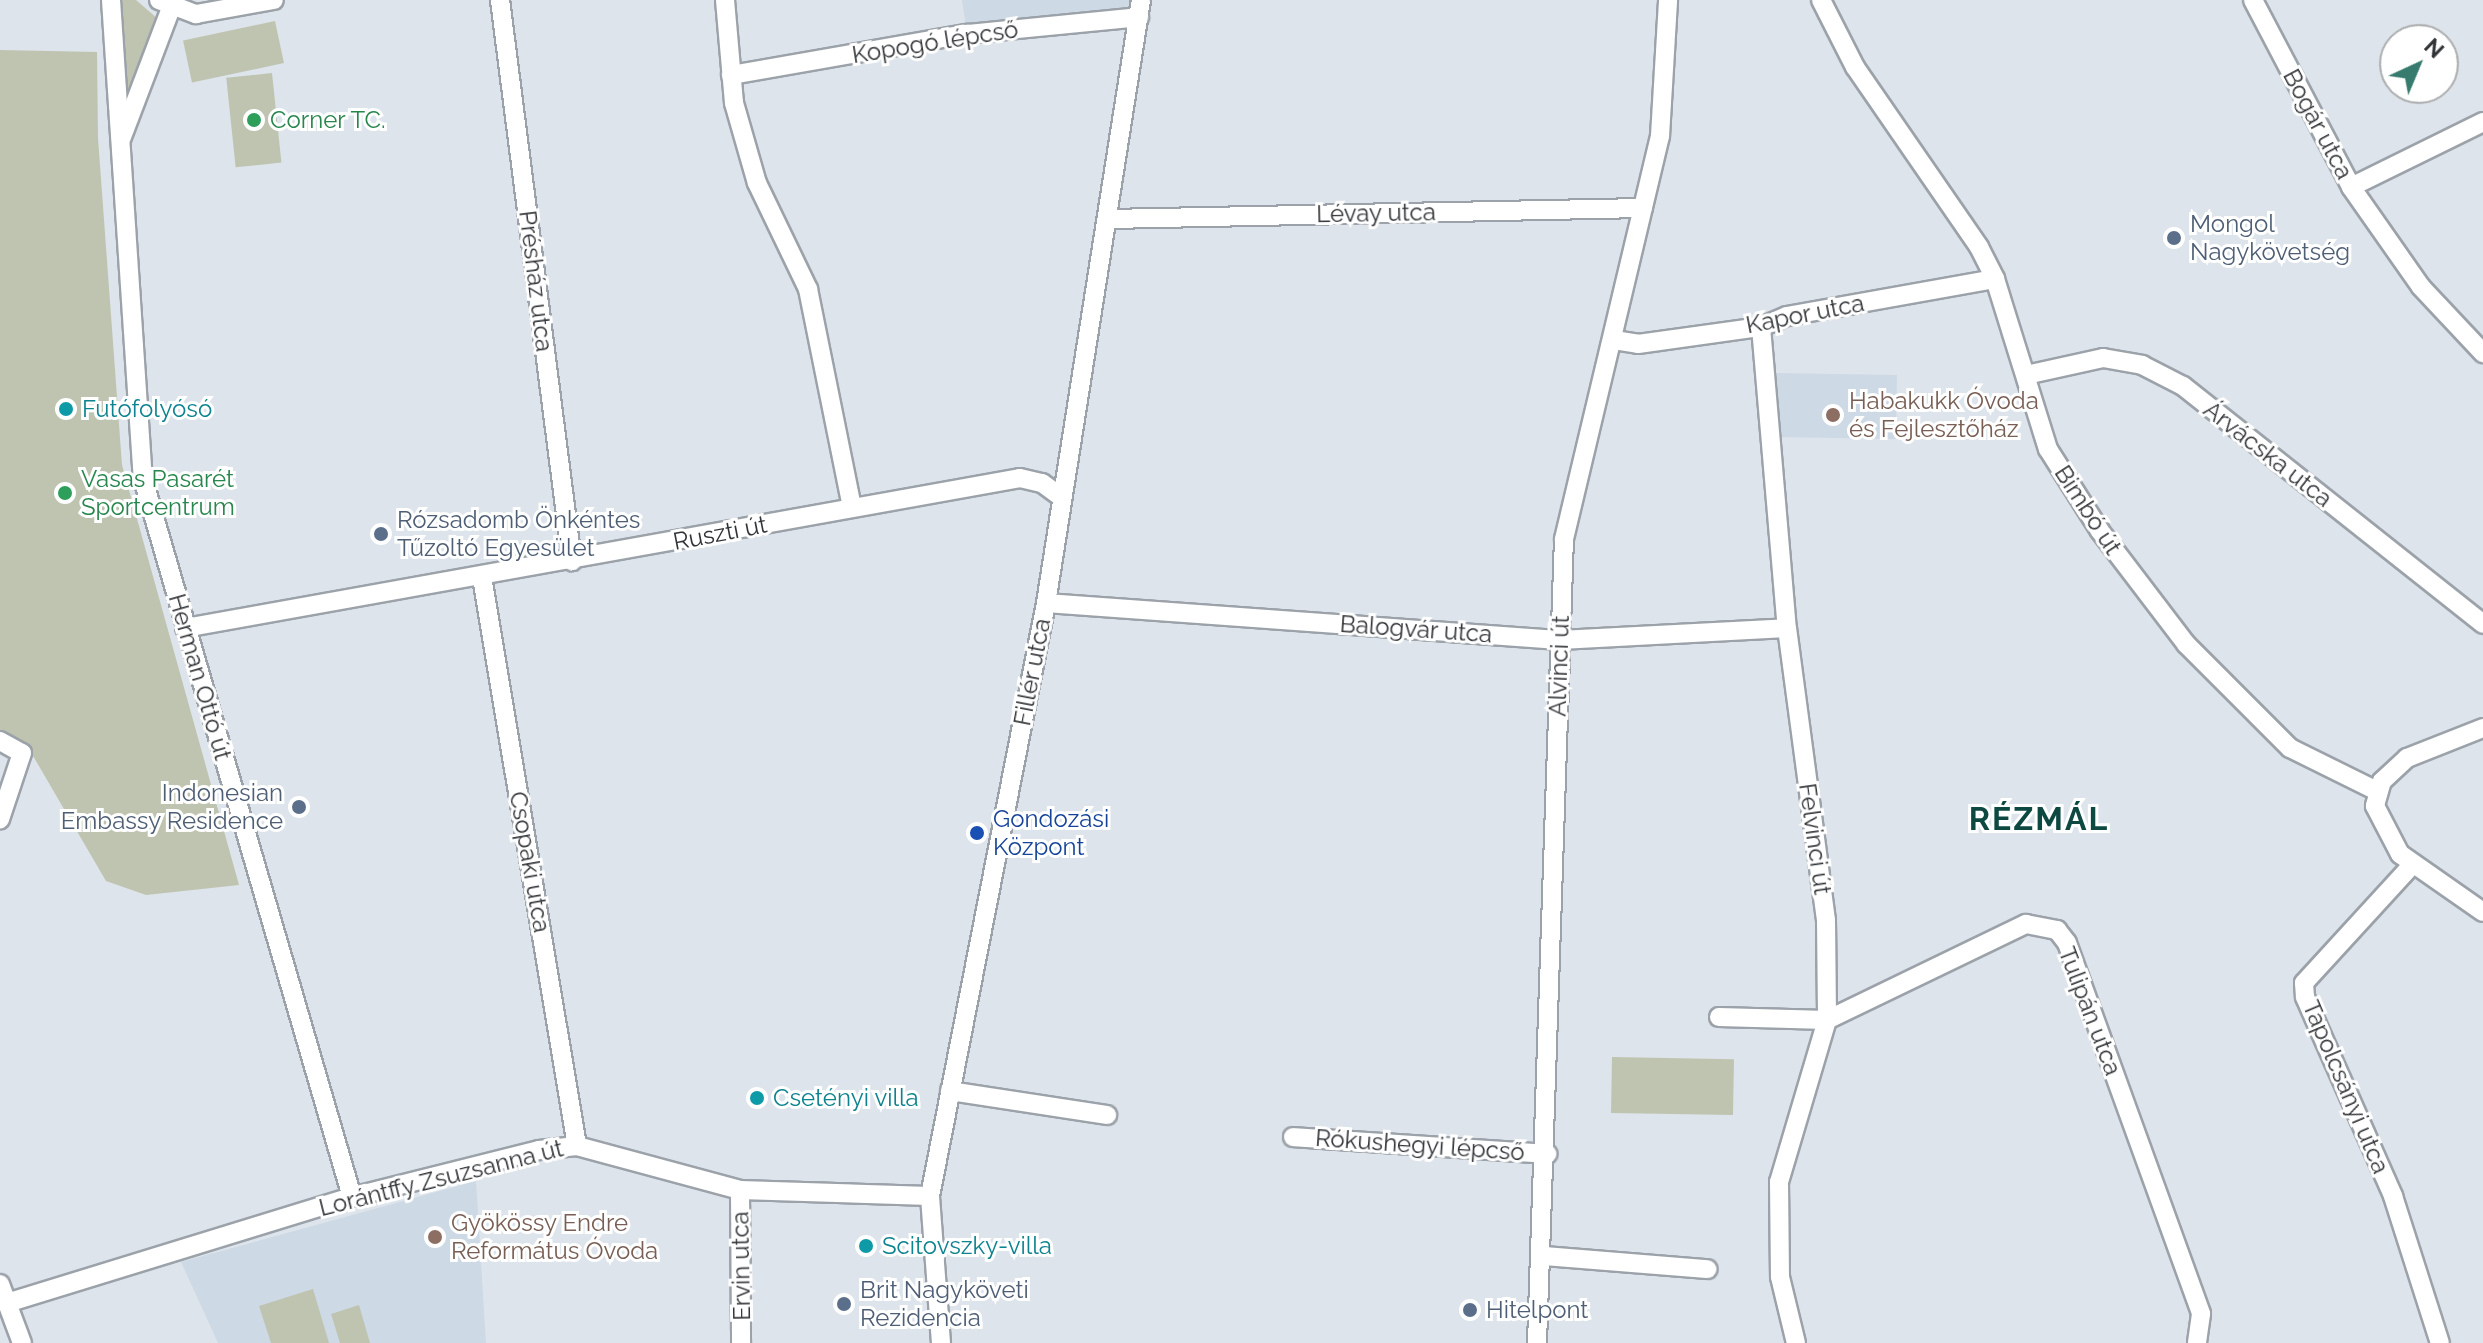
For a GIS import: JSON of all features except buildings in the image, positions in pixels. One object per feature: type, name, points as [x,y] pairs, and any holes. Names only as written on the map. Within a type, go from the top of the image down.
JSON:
[{"type":"street","name":"Herman Ottó út","points":[[111,0],[143,479],[352,1197]]},
{"type":"street","points":[[168,2],[211,14],[274,0]]},
{"type":"street","name":"Présház utca","points":[[500,0],[572,561]]},
{"type":"street","points":[[725,0],[731,75],[757,183],[808,289],[852,508]]},
{"type":"street","name":"Alvinci út","points":[[1537,1343],[1544,1256],[1564,539],[1614,340],[1660,136],[1668,0]]},
{"type":"street","name":"Bimbó út","points":[[1821,0],[1855,67],[1979,247],[1995,279],[2048,449],[2124,566],[2186,644],[2290,748],[2377,791]]},
{"type":"street","name":"Bogár utca","points":[[2253,0],[2351,187],[2421,287],[2483,353]]},
{"type":"street","name":"Herman Ottó út","points":[[119,143],[168,2]]},
{"type":"street","name":"Kopogó lépcső","points":[[731,75],[1140,8]]},
{"type":"street","name":"Fillér utca","points":[[941,1343],[930,1196],[1046,603],[1140,8]]},
{"type":"street","points":[[2351,187],[2483,122]]},
{"type":"street","name":"Lévay utca","points":[[1109,219],[1643,208]]},
{"type":"street","name":"Kapor utca","points":[[1614,340],[1638,344],[1761,327],[1787,316],[1995,279]]},
{"type":"street","name":"Felvinci út","points":[[1761,327],[1787,628],[1826,920],[1827,1020],[1779,1182],[1780,1277],[1796,1343]]},
{"type":"street","name":"Árvácska utca","points":[[2026,375],[2103,358],[2142,365],[2183,386],[2483,624]]},
{"type":"street","name":"Ruszti út","points":[[185,628],[572,561],[1020,478],[1042,483],[1061,497]]},
{"type":"street","name":"Csopaki utca","points":[[482,577],[577,1146]]},
{"type":"street","name":"Balogvár utca","points":[[1046,603],[1560,640],[1787,628]]},
{"type":"street","points":[[2483,728],[2407,758],[2377,791],[2375,806],[2386,833],[2412,865],[2483,912]]},
{"type":"street","points":[[0,741],[22,753],[0,819]]},
{"type":"street","name":"Tapolcsányi utca","points":[[2412,865],[2304,983],[2305,997],[2393,1196],[2440,1343]]},
{"type":"street","name":"Tulipán utca","points":[[1719,1017],[1827,1020],[2026,924],[2057,930],[2067,943],[2201,1314],[2197,1343]]},
{"type":"street","points":[[950,1091],[1107,1115]]},
{"type":"street","name":"Rókushegyi lépcső","points":[[1293,1137],[1547,1154]]},
{"type":"street","name":"Lorántffy Zsuzsanna út","points":[[7,1303],[352,1197],[539,1150],[577,1146],[740,1190],[930,1196]]},
{"type":"street","name":"Ervin utca","points":[[740,1190],[741,1343]]},
{"type":"street","points":[[1544,1256],[1707,1269]]},
{"type":"street","points":[[0,1284],[22,1343]]},
{"type":"shaded area","points":[[962,0],[1136,0],[1139,17],[967,34]]},
{"type":"shaded area","name":"Habakukk Óvoda és Fejlesztőház","points":[[1765,373],[1897,375],[1896,439],[1764,437]]},
{"type":"shaded area","points":[[476,1181],[486,1343],[218,1343],[181,1262]]},
{"type":"green space","points":[[119,0],[136,0],[158,19],[124,105]]},
{"type":"green space","name":"Corner TC.","points":[[275,21],[284,63],[192,83],[183,41]]},
{"type":"green space","name":"Vasas Pasarét Sportcentrum","points":[[0,50],[97,52],[98,138],[122,465],[239,885],[146,895],[106,881],[29,749],[0,737]]},
{"type":"green space","name":"Corner TC.","points":[[272,73],[281,163],[236,167],[226,78]]},
{"type":"green space","points":[[1612,1057],[1734,1059],[1733,1115],[1611,1113]]},
{"type":"green space","points":[[313,1289],[329,1343],[271,1343],[259,1306]]},
{"type":"green space","points":[[359,1305],[370,1343],[340,1343],[331,1314]]},
{"type":"place","name":"Corner TC.","points":[[254,120]]},
{"type":"place","name":"Mongol Nagykövetség","points":[[2174,238]]},
{"type":"place","name":"Futófolyósó","points":[[66,409]]},
{"type":"place","name":"Habakukk Óvoda és Fejlesztőház","points":[[1833,415]]},
{"type":"place","name":"Vasas Pasarét Sportcentrum","points":[[65,493]]},
{"type":"place","name":"Rózsadomb Önkéntes Tűzoltó Egyesület","points":[[381,534]]},
{"type":"place","name":"Indonesian Embassy Residence","points":[[299,807]]},
{"type":"place","name":"Gondozási Központ","points":[[977,833]]},
{"type":"place","name":"Csetényi villa","points":[[757,1098]]},
{"type":"place","name":"Gyökössy Endre Református Óvoda","points":[[435,1237]]},
{"type":"place","name":"Scitovszky-villa","points":[[866,1246]]},
{"type":"place","name":"Brit Nagyköveti Rezidencia","points":[[844,1304]]},
{"type":"place","name":"Hitelpont","points":[[1470,1310]]},
{"type":"district","name":"RÉZMÁL","points":[[2039,819]]}]
